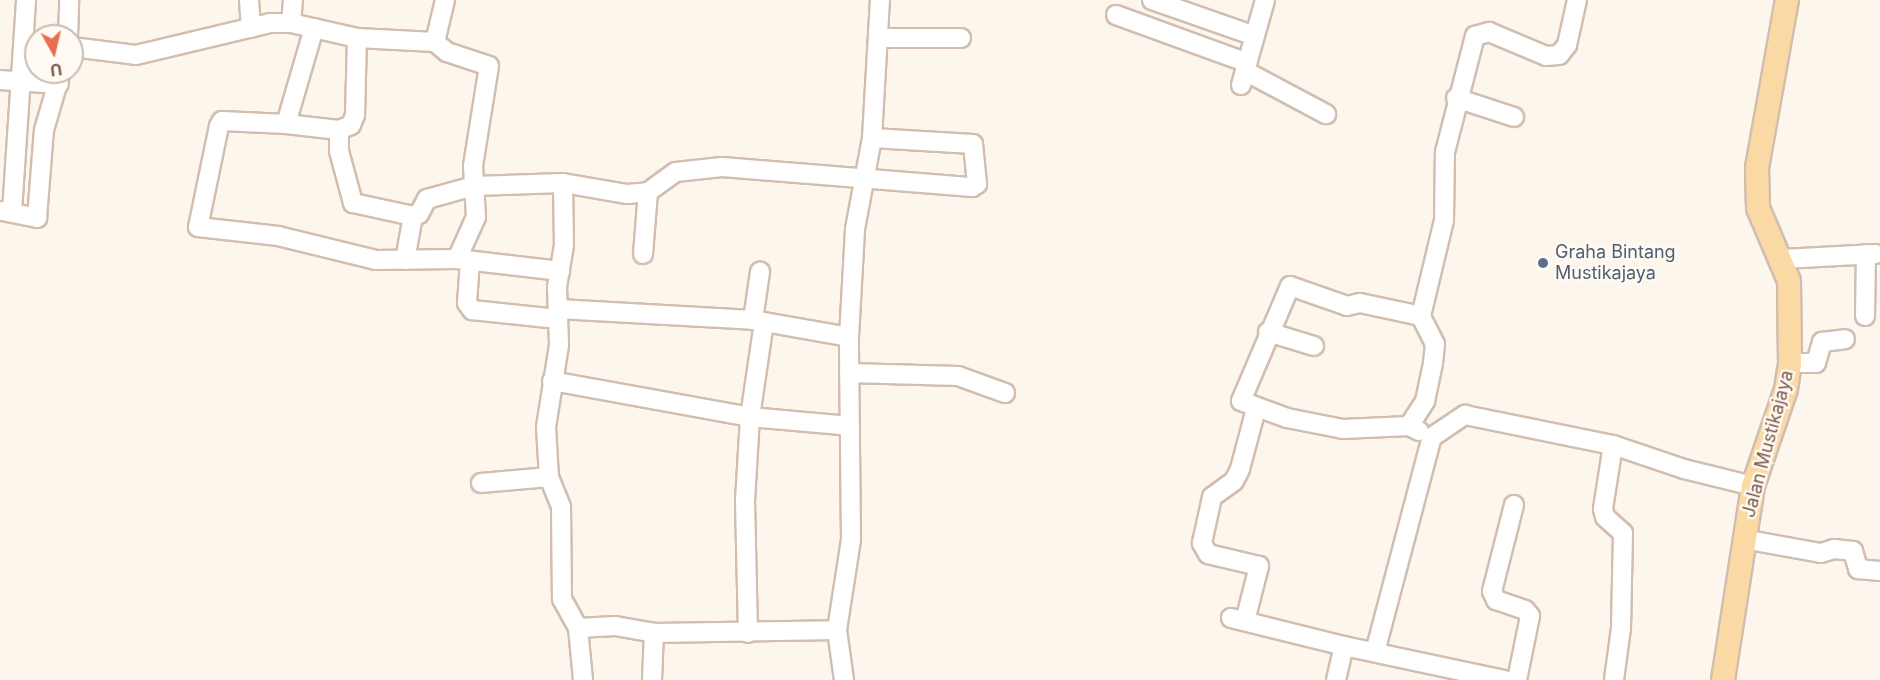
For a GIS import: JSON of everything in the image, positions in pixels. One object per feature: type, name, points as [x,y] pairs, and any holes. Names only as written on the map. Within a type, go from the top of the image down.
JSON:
[{"type":"main road","name":"Jalan Mustikajaya","points":[[1724,680],[1743,539],[1753,486],[1786,389],[1790,363],[1789,281],[1782,259],[1769,241],[1758,208],[1756,168],[1787,0]]},
{"type":"street","points":[[26,0],[9,80],[6,211],[37,218],[44,130],[58,84]]},
{"type":"street","points":[[68,24],[69,0]]},
{"type":"street","points":[[249,0],[251,28]]},
{"type":"street","points":[[291,23],[293,0]]},
{"type":"street","points":[[435,42],[445,0]]},
{"type":"street","points":[[844,680],[837,630],[851,540],[849,337],[855,229],[872,138],[880,0]]},
{"type":"street","points":[[1152,0],[1255,36]]},
{"type":"street","points":[[1409,426],[1425,401],[1433,363],[1435,344],[1421,316],[1444,220],[1445,152],[1456,98],[1475,36],[1489,32],[1546,56],[1559,55],[1567,45],[1577,0]]},
{"type":"street","points":[[1245,73],[1255,36],[1259,1]]},
{"type":"street","points":[[1116,15],[1245,73],[1326,114]]},
{"type":"street","points":[[84,48],[136,55],[251,28],[291,23],[357,38],[435,42],[447,52],[489,66],[473,166],[476,217],[463,260],[467,303],[472,310],[758,321],[849,337]]},
{"type":"street","points":[[286,124],[314,28]]},
{"type":"street","points":[[357,38],[355,116],[351,125],[339,130],[286,124],[222,121],[198,227],[278,236],[376,260],[463,260],[560,271]]},
{"type":"street","points":[[879,38],[961,38]]},
{"type":"street","points":[[9,80],[24,79]]},
{"type":"street","points":[[1456,98],[1514,117]]},
{"type":"street","points":[[339,130],[339,151],[353,203],[413,216],[419,214],[427,199],[474,186],[563,183],[627,194],[648,192],[676,172],[722,168],[770,169],[865,180],[972,188],[978,178],[973,144],[872,138]]},
{"type":"street","points":[[563,183],[564,245],[560,271],[559,345],[546,427],[549,477],[561,507],[562,599],[578,628],[583,680]]},
{"type":"street","points":[[643,254],[648,192]]},
{"type":"street","points":[[405,260],[413,216]]},
{"type":"street","points":[[1782,259],[1871,254],[1865,316]]},
{"type":"street","points":[[748,633],[745,501],[760,272]]},
{"type":"street","points":[[1421,316],[1360,303],[1347,306],[1290,286],[1268,332],[1241,401],[1256,409],[1343,429],[1409,426],[1432,437]]},
{"type":"street","points":[[1268,332],[1314,346]]},
{"type":"street","points":[[1790,363],[1816,363],[1822,342],[1845,339]]},
{"type":"street","points":[[849,373],[958,376],[1005,393]]},
{"type":"street","points":[[552,381],[750,417],[850,426]]},
{"type":"street","points":[[1256,409],[1240,470],[1234,481],[1212,497],[1202,543],[1208,554],[1259,566],[1238,620],[1479,678],[1504,680]]},
{"type":"street","points":[[1375,652],[1432,437],[1460,418],[1477,415],[1613,445],[1684,469],[1753,486]]},
{"type":"street","points":[[1613,445],[1603,509],[1605,517],[1623,532],[1621,628],[1614,680]]},
{"type":"street","points":[[481,483],[549,477]]},
{"type":"street","points":[[1515,505],[1492,591],[1496,600],[1526,610],[1530,616],[1517,680]]},
{"type":"street","points":[[1743,539],[1821,553],[1834,549],[1853,551],[1858,568],[1880,571]]},
{"type":"street","points":[[578,628],[615,626],[654,633],[837,630]]},
{"type":"street","points":[[652,680],[654,633]]},
{"type":"street","points":[[1336,680],[1344,646]]},
{"type":"place","name":"Graha Bintang Mustikajaya","points":[[1543,263]]}]
